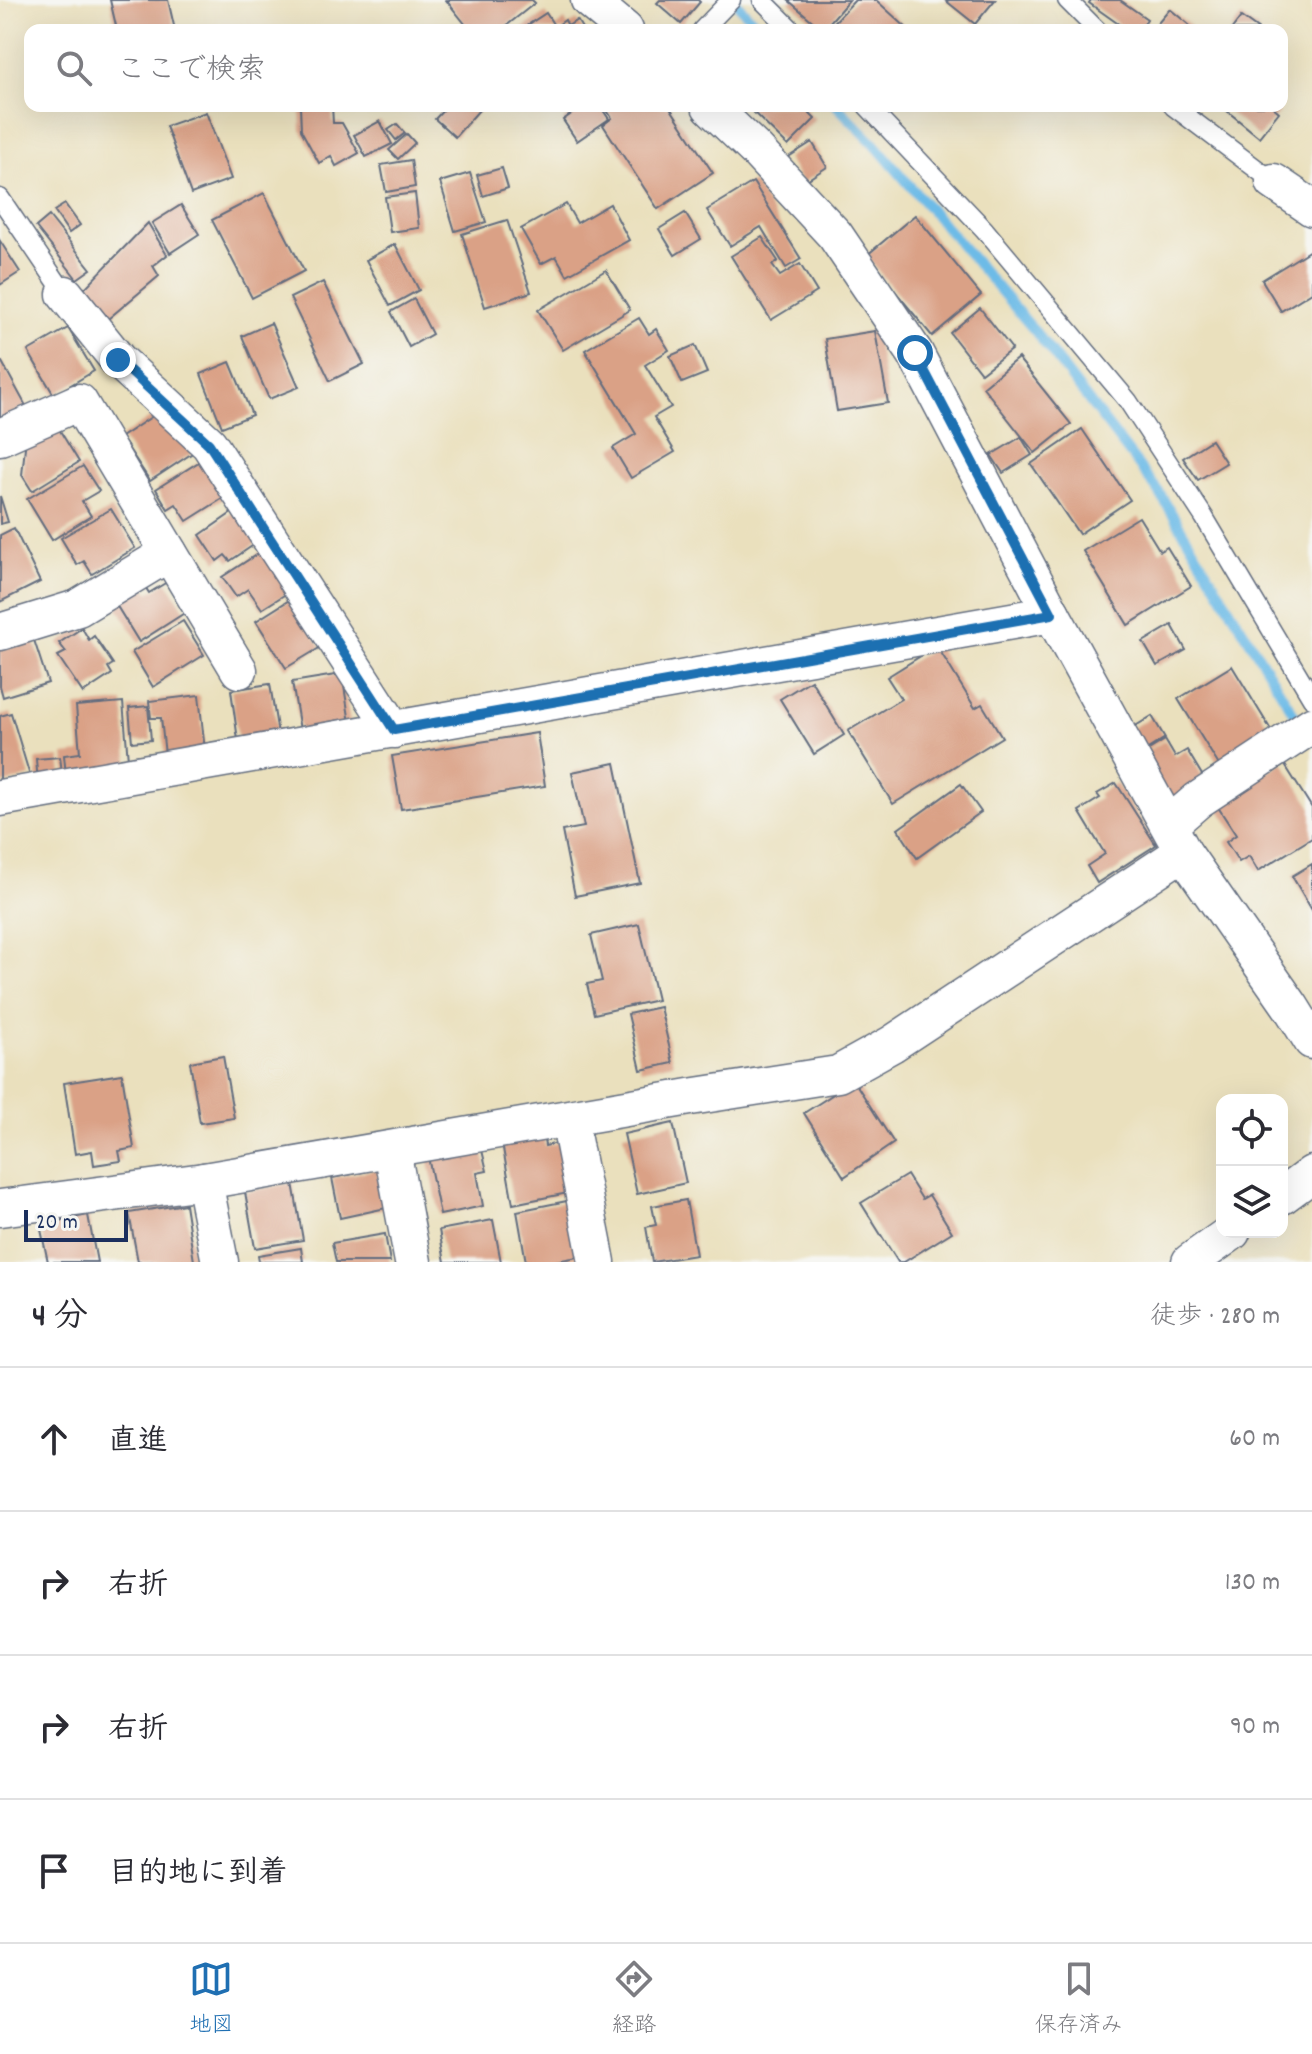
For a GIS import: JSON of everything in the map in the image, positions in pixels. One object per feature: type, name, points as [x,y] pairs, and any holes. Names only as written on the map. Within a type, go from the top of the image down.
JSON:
[{"type":"street","points":[[589,0],[618,24]]},
{"type":"street","points":[[716,112],[835,235],[915,353],[1052,614],[1176,838],[1312,1041]]},
{"type":"street","points":[[1274,182],[1312,208]]},
{"type":"street","points":[[65,294],[118,360],[209,444],[394,730]]},
{"type":"street","points":[[0,437],[79,402],[239,670]]},
{"type":"street","points":[[0,632],[78,608],[169,553]]},
{"type":"street","points":[[0,798],[1052,614]]},
{"type":"street","points":[[0,1208],[204,1181],[838,1074],[892,1044],[1176,838],[1198,800],[1304,730]]},
{"type":"street","points":[[569,1119],[597,1262]]},
{"type":"street","points":[[392,1150],[413,1262]]},
{"type":"street","points":[[1288,1192],[1312,1174]]},
{"type":"street","points":[[204,1181],[220,1262]]},
{"type":"street","points":[[1190,1262],[1224,1238]]},
{"type":"lane","points":[[762,0],[786,24]]},
{"type":"lane","points":[[1067,0],[1091,24]]},
{"type":"lane","points":[[708,24],[728,3]]},
{"type":"lane","points":[[873,112],[984,229],[1128,401],[1204,517],[1312,698]]},
{"type":"lane","points":[[1181,112],[1274,182]]},
{"type":"lane","points":[[0,198],[65,294]]},
{"type":"building","points":[[110,0],[168,0],[174,24],[116,24]]},
{"type":"building","points":[[446,0],[532,0],[535,3],[509,24],[465,24]]},
{"type":"building","points":[[660,0],[700,2],[681,24],[657,3]]},
{"type":"building","points":[[788,0],[849,0],[828,24],[816,24]]},
{"type":"building","points":[[855,0],[876,0],[902,24],[833,24]]},
{"type":"building","points":[[945,0],[995,0],[975,24]]},
{"type":"building","points":[[1091,0],[1120,0],[1147,19],[1144,24],[1119,24],[1089,3]]},
{"type":"building","points":[[1170,9],[1188,24],[1157,24]]},
{"type":"building","points":[[546,13],[553,24],[529,24]]},
{"type":"building","points":[[1241,17],[1251,24],[1236,24]]},
{"type":"building","points":[[206,112],[231,179],[191,194],[166,126]]},
{"type":"building","points":[[300,112],[332,112],[333,123],[342,123],[359,153],[336,166],[331,156],[319,163],[301,130]]},
{"type":"building","points":[[441,112],[477,112],[455,137],[435,119]]},
{"type":"building","points":[[574,112],[604,112],[609,119],[577,141],[563,120]]},
{"type":"building","points":[[608,112],[673,112],[713,173],[658,209],[603,125],[612,118]]},
{"type":"building","points":[[753,112],[808,112],[815,119],[788,146]]},
{"type":"building","points":[[1228,112],[1279,112],[1259,137]]},
{"type":"building","points":[[380,121],[392,144],[366,157],[354,135]]},
{"type":"building","points":[[397,124],[405,133],[396,140],[388,130]]},
{"type":"building","points":[[407,134],[415,143],[398,159],[389,150]]},
{"type":"building","points":[[812,142],[827,167],[802,183],[787,158]]},
{"type":"building","points":[[411,160],[415,187],[386,192],[381,165]]},
{"type":"building","points":[[502,168],[508,188],[483,196],[477,175]]},
{"type":"building","points":[[470,173],[486,222],[455,231],[440,182]]},
{"type":"building","points":[[753,182],[801,259],[786,268],[761,227],[730,246],[707,210]]},
{"type":"building","points":[[264,193],[304,271],[252,298],[212,220]]},
{"type":"building","points":[[415,193],[419,228],[390,232],[385,197]]},
{"type":"building","points":[[65,204],[80,225],[69,233],[54,211]]},
{"type":"building","points":[[566,204],[577,223],[610,204],[629,240],[567,275],[556,256],[541,264],[521,229]]},
{"type":"building","points":[[181,205],[199,234],[170,253],[152,223]]},
{"type":"building","points":[[685,213],[701,239],[675,255],[659,229]]},
{"type":"building","points":[[915,215],[981,295],[932,336],[866,256]]},
{"type":"building","points":[[49,216],[91,269],[77,279],[36,227]]},
{"type":"building","points":[[507,220],[531,292],[485,307],[462,234]]},
{"type":"building","points":[[148,223],[167,255],[153,266],[159,276],[102,324],[81,292]]},
{"type":"building","points":[[762,237],[778,261],[772,265],[780,276],[800,264],[817,292],[771,320],[731,256]]},
{"type":"building","points":[[0,241],[20,272],[0,285]]},
{"type":"building","points":[[395,244],[419,290],[390,306],[366,260]]},
{"type":"building","points":[[1312,249],[1312,292],[1281,311],[1262,280]]},
{"type":"building","points":[[606,270],[630,310],[563,350],[538,310]]},
{"type":"building","points":[[323,282],[364,364],[330,381],[290,298]]},
{"type":"building","points":[[414,299],[432,334],[409,347],[391,312]]},
{"type":"building","points":[[980,308],[1012,349],[981,373],[950,333]]},
{"type":"building","points":[[639,318],[649,334],[656,329],[669,350],[645,365],[671,407],[654,417],[675,452],[631,478],[613,448],[636,434],[585,350]]},
{"type":"building","points":[[271,323],[299,387],[269,399],[242,336]]},
{"type":"building","points":[[68,328],[94,371],[54,395],[28,351]]},
{"type":"building","points":[[875,331],[888,403],[837,411],[825,339]]},
{"type":"building","points":[[695,345],[707,373],[682,383],[670,356]]},
{"type":"building","points":[[1018,358],[1071,424],[1035,453],[983,387]]},
{"type":"building","points":[[230,362],[252,415],[222,427],[201,374]]},
{"type":"building","points":[[0,363],[26,406],[0,421]]},
{"type":"building","points":[[165,408],[194,452],[150,481],[121,437]]},
{"type":"building","points":[[54,421],[79,462],[32,491],[22,475],[26,438]]},
{"type":"building","points":[[1082,429],[1130,500],[1079,534],[1031,464]]},
{"type":"building","points":[[1021,437],[1032,455],[1003,473],[991,455]]},
{"type":"building","points":[[1211,440],[1226,463],[1198,480],[1183,458]]},
{"type":"building","points":[[202,460],[225,497],[187,521],[176,504],[168,509],[156,489]]},
{"type":"building","points":[[83,466],[99,491],[82,501],[91,516],[52,540],[27,499]]},
{"type":"building","points":[[0,496],[8,522],[0,524]]},
{"type":"building","points":[[239,508],[261,540],[230,561],[225,555],[217,561],[200,535]]},
{"type":"building","points":[[111,509],[135,548],[92,574],[84,561],[77,565],[61,538]]},
{"type":"building","points":[[1139,517],[1160,551],[1167,547],[1191,586],[1128,625],[1083,551]]},
{"type":"building","points":[[14,528],[40,582],[0,602],[0,535]]},
{"type":"building","points":[[265,549],[292,590],[262,609],[248,589],[236,597],[222,577]]},
{"type":"building","points":[[167,582],[186,612],[139,642],[115,603],[144,585],[149,593]]},
{"type":"building","points":[[291,599],[321,647],[286,668],[256,621]]},
{"type":"building","points":[[183,621],[204,655],[153,687],[132,652]]},
{"type":"building","points":[[1172,625],[1186,650],[1157,666],[1143,642]]},
{"type":"building","points":[[82,628],[89,640],[94,636],[113,664],[108,667],[112,674],[83,693],[58,656],[66,652],[59,643]]},
{"type":"building","points":[[34,640],[48,683],[3,697],[0,650]]},
{"type":"building","points":[[937,646],[975,708],[982,704],[1002,737],[893,804],[848,731],[901,699],[887,677]]},
{"type":"building","points":[[1232,666],[1274,735],[1220,767],[1178,699]]},
{"type":"building","points":[[342,674],[350,723],[300,730],[292,682]]},
{"type":"building","points":[[811,680],[844,735],[814,754],[780,699]]},
{"type":"building","points":[[270,684],[278,734],[238,740],[231,690]]},
{"type":"building","points":[[199,695],[205,751],[165,755],[161,718],[151,718],[149,701]]},
{"type":"building","points":[[123,702],[129,771],[66,776],[64,755],[80,753],[76,706]]},
{"type":"building","points":[[148,706],[151,740],[132,742],[129,708]]},
{"type":"building","points":[[11,713],[30,776],[0,785],[0,716]]},
{"type":"building","points":[[1152,716],[1165,738],[1143,752],[1129,730]]},
{"type":"building","points":[[537,733],[545,786],[401,809],[392,756]]},
{"type":"building","points":[[1165,740],[1175,757],[1187,750],[1205,780],[1167,804],[1144,753]]},
{"type":"building","points":[[60,757],[63,780],[38,783],[36,759]]},
{"type":"building","points":[[1283,762],[1312,808],[1312,838],[1258,871],[1249,856],[1239,862],[1226,842],[1236,835],[1216,804]]},
{"type":"building","points":[[615,763],[640,883],[575,896],[562,831],[584,827],[572,772]]},
{"type":"building","points":[[1116,783],[1156,845],[1097,883],[1087,866],[1105,854],[1079,811],[1100,798],[1097,794]]},
{"type":"building","points":[[961,784],[981,812],[917,858],[898,829]]},
{"type":"building","points":[[1312,864],[1312,910],[1292,876]]},
{"type":"building","points":[[639,924],[657,1000],[594,1014],[587,984],[602,981],[591,935]]},
{"type":"building","points":[[660,1007],[673,1063],[641,1070],[628,1014]]},
{"type":"building","points":[[223,1056],[234,1118],[200,1123],[190,1062]]},
{"type":"building","points":[[122,1074],[134,1148],[119,1151],[121,1161],[94,1165],[92,1151],[75,1154],[64,1083]]},
{"type":"building","points":[[854,1081],[894,1143],[844,1177],[804,1113]]},
{"type":"building","points":[[673,1123],[686,1183],[637,1194],[624,1134]]},
{"type":"building","points":[[543,1135],[545,1146],[562,1142],[573,1192],[513,1204],[502,1143]]},
{"type":"building","points":[[481,1146],[487,1171],[477,1173],[483,1206],[440,1215],[428,1157]]},
{"type":"building","points":[[378,1169],[386,1208],[340,1218],[332,1178]]},
{"type":"building","points":[[907,1175],[922,1199],[929,1195],[952,1232],[904,1262],[898,1262],[861,1203]]},
{"type":"building","points":[[293,1183],[303,1240],[255,1248],[245,1192]]},
{"type":"building","points":[[572,1200],[583,1256],[551,1262],[526,1262],[517,1211]]},
{"type":"building","points":[[686,1200],[696,1255],[652,1262],[646,1227],[656,1225],[652,1206]]},
{"type":"building","points":[[185,1204],[194,1261],[138,1262],[129,1213]]},
{"type":"building","points":[[88,1215],[97,1262],[48,1262],[40,1225]]},
{"type":"building","points":[[493,1220],[501,1262],[445,1262],[439,1230]]},
{"type":"building","points":[[385,1234],[390,1262],[336,1262],[332,1243]]},
{"type":"building","points":[[301,1248],[303,1262],[259,1262],[258,1255]]},
{"type":"waterway","points":[[733,0],[756,24]]},
{"type":"waterway","points":[[843,112],[875,145],[1034,330],[1159,492],[1302,727]]},
{"type":"route","points":[[118,360],[209,444],[394,730],[1052,614],[915,353]]}]
